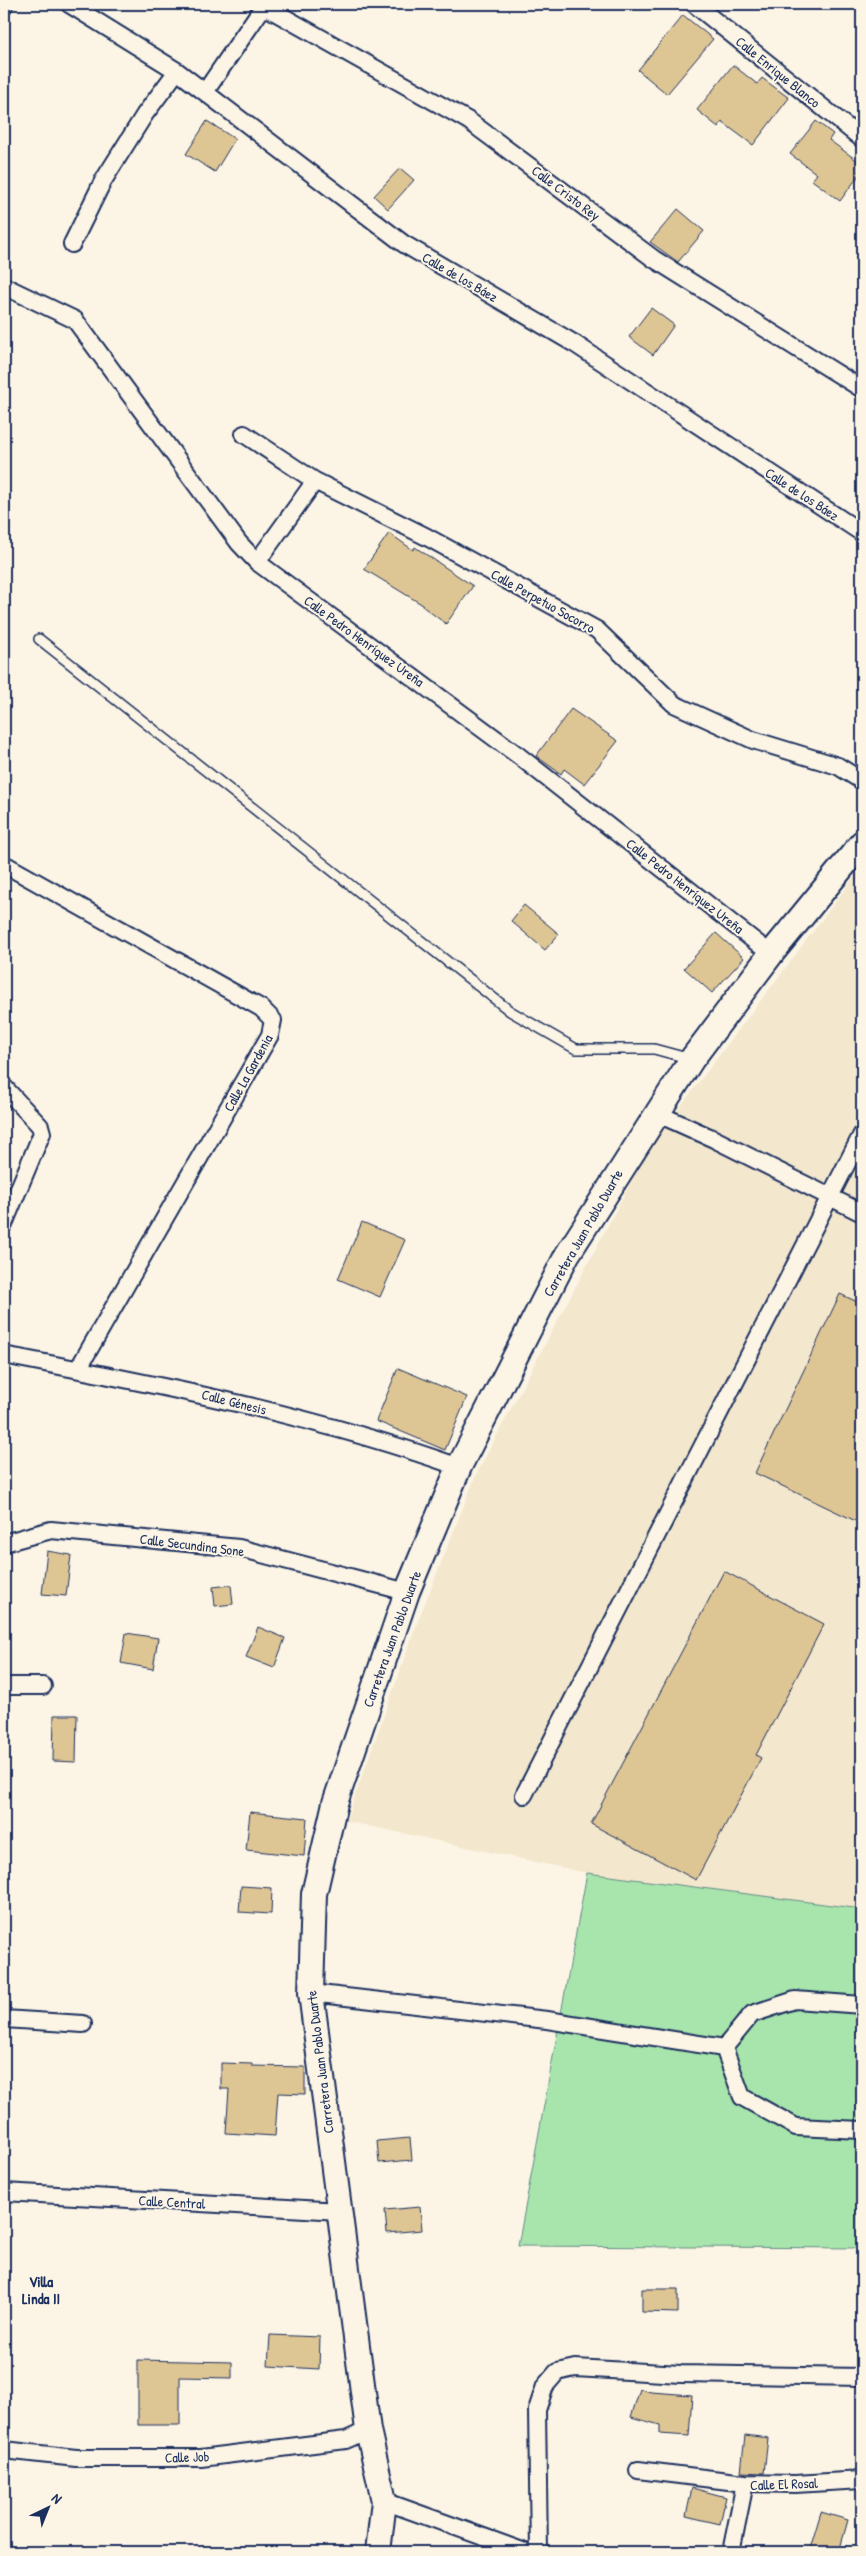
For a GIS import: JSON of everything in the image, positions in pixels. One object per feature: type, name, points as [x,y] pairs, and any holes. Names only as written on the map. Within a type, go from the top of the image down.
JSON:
[{"type":"main road","name":"Carretera Juan Pablo Duarte","points":[[378,2552],[384,2501],[368,2430],[311,1993],[314,1894],[335,1804],[407,1592],[459,1467],[567,1255],[692,1059],[771,954],[862,843]]},
{"type":"street","name":"Calle de los Báez","points":[[69,4],[177,71],[404,244],[576,344],[862,534]]},
{"type":"street","name":"Calle Enrique Blanco","points":[[694,4],[862,139]]},
{"type":"street","points":[[205,92],[264,5]]},
{"type":"street","name":"Calle Cristo Rey","points":[[264,5],[469,120],[654,259],[862,389]]},
{"type":"street","points":[[72,244],[103,180],[145,114],[177,71]]},
{"type":"street","name":"Calle Pedro Henríquez Ureña","points":[[4,286],[75,320],[238,543],[257,562],[519,756],[771,954]]},
{"type":"street","name":"Calle Perpetuo Socorro","points":[[244,434],[315,481],[427,538],[597,630],[674,704],[753,740],[838,766],[862,781]]},
{"type":"street","points":[[257,562],[315,481]]},
{"type":"street","name":"Calle La Gardenia","points":[[4,864],[261,1008],[273,1020],[270,1036],[78,1369]]},
{"type":"street","points":[[4,1087],[40,1126],[42,1133],[4,1224]]},
{"type":"street","points":[[656,1113],[862,1213]]},
{"type":"street","points":[[524,1795],[862,1134]]},
{"type":"street","name":"Calle Génesis","points":[[4,1355],[202,1393],[389,1442],[459,1467]]},
{"type":"street","name":"Calle Secundina Sone","points":[[4,1543],[51,1530],[239,1548],[407,1592]]},
{"type":"street","points":[[4,1686],[43,1686]]},
{"type":"street","points":[[311,1993],[547,2020],[724,2048]]},
{"type":"street","points":[[724,2048],[752,2014],[795,2000],[862,2005]]},
{"type":"street","points":[[4,2019],[82,2024]]},
{"type":"street","points":[[724,2048],[742,2097],[796,2128],[862,2130]]},
{"type":"street","name":"Calle Central","points":[[4,2192],[340,2211]]},
{"type":"street","points":[[538,2552],[537,2410],[545,2386],[557,2372],[575,2368],[681,2374],[862,2377]]},
{"type":"street","name":"Calle Job","points":[[4,2450],[76,2458],[201,2458],[346,2440],[368,2430]]},
{"type":"street","points":[[638,2470],[745,2483]]},
{"type":"street","name":"Calle El Rosal","points":[[730,2552],[745,2483],[795,2484],[862,2480]]},
{"type":"street","points":[[384,2501],[525,2552]]},
{"type":"lane","points":[[4,12],[9,4]]},
{"type":"lane","points":[[39,639],[510,1011],[576,1049],[654,1049],[692,1059]]},
{"type":"shaded area","points":[[862,867],[862,1909],[587,1873],[346,1821],[418,1621],[476,1475],[649,1148]]},
{"type":"green space","points":[[587,1873],[862,1909],[862,2248],[518,2246]]},
{"type":"building","points":[[683,15],[713,39],[667,94],[638,70]]},
{"type":"building","points":[[733,65],[757,84],[762,78],[789,98],[753,145],[722,122],[718,127],[697,110]]},
{"type":"building","points":[[207,121],[235,139],[215,172],[186,154]]},
{"type":"building","points":[[816,121],[833,134],[829,140],[862,164],[862,171],[840,201],[812,180],[817,174],[790,154]]},
{"type":"building","points":[[400,168],[414,180],[388,209],[374,196]]},
{"type":"building","points":[[678,209],[704,231],[678,262],[650,242]]},
{"type":"building","points":[[651,308],[674,325],[653,355],[629,337]]},
{"type":"building","points":[[389,533],[413,550],[415,547],[473,586],[446,624],[423,605],[364,569]]},
{"type":"building","points":[[571,709],[618,741],[584,784],[564,769],[561,774],[536,756]]},
{"type":"building","points":[[524,905],[559,934],[545,950],[511,921]]},
{"type":"building","points":[[716,933],[744,958],[712,993],[684,968]]},
{"type":"building","points":[[362,1222],[405,1240],[380,1297],[338,1279]]},
{"type":"building","points":[[840,1294],[862,1304],[862,1524],[755,1473]]},
{"type":"building","points":[[398,1368],[467,1397],[445,1450],[376,1421]]},
{"type":"building","points":[[47,1551],[71,1555],[66,1596],[42,1594]]},
{"type":"building","points":[[724,1571],[824,1624],[756,1755],[761,1758],[696,1880],[591,1824]]},
{"type":"building","points":[[231,1585],[233,1604],[215,1606],[213,1587]]},
{"type":"building","points":[[258,1627],[285,1638],[274,1668],[246,1657]]},
{"type":"building","points":[[126,1633],[158,1638],[153,1669],[121,1663]]},
{"type":"building","points":[[54,1715],[77,1715],[76,1762],[53,1761]]},
{"type":"building","points":[[250,1812],[307,1818],[304,1856],[246,1850]]},
{"type":"building","points":[[241,1886],[272,1888],[271,1914],[239,1912]]},
{"type":"building","points":[[221,2063],[252,2064],[252,2066],[305,2067],[305,2094],[278,2093],[275,2136],[226,2133],[229,2089],[221,2089]]},
{"type":"building","points":[[410,2138],[412,2160],[379,2163],[377,2141]]},
{"type":"building","points":[[420,2207],[422,2230],[387,2233],[385,2210]]},
{"type":"building","points":[[642,2289],[678,2289],[678,2313],[642,2312]]},
{"type":"building","points":[[270,2335],[320,2337],[319,2369],[268,2366]]},
{"type":"building","points":[[138,2360],[232,2362],[232,2378],[180,2377],[180,2425],[138,2425]]},
{"type":"building","points":[[640,2389],[651,2392],[692,2395],[689,2436],[660,2434],[660,2425],[631,2417]]},
{"type":"building","points":[[745,2435],[768,2438],[764,2473],[741,2472]]},
{"type":"building","points":[[692,2488],[726,2497],[720,2524],[686,2516]]},
{"type":"building","points":[[821,2512],[848,2520],[839,2552],[809,2552]]},
{"type":"district","name":"Villa Linda II","points":[[41,2290]]}]
